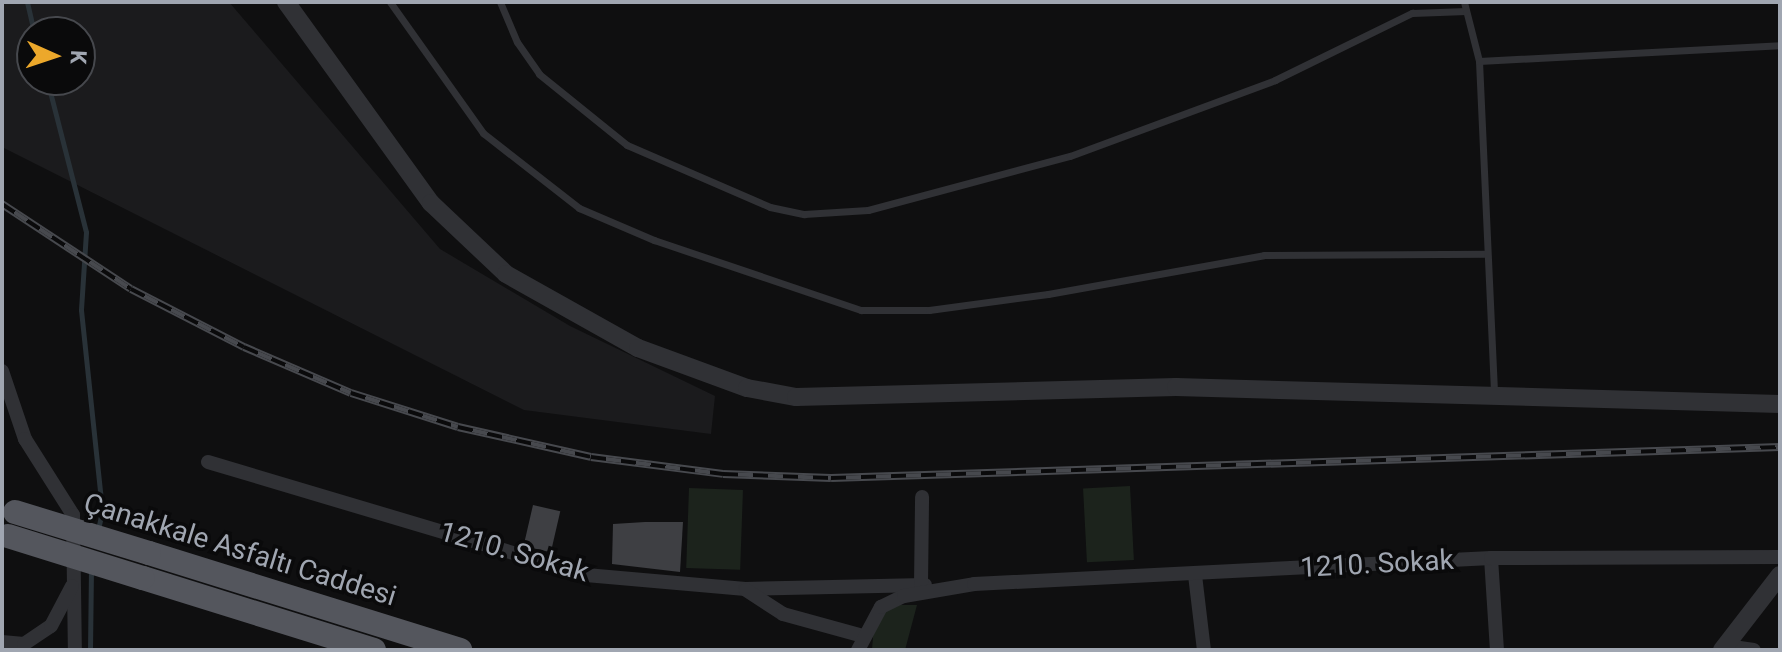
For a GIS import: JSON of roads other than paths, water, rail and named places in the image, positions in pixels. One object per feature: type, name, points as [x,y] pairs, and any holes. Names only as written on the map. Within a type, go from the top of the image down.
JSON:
[{"type":"highway","name":"Çanakkale Asfaltı Caddesi","points":[[8,510],[460,650]]},
{"type":"highway","name":"Çanakkale Asfaltı Caddesi","points":[[4,536],[364,648]]},
{"type":"street","points":[[286,2],[431,203],[495,264],[587,321],[694,373],[796,397],[1120,387],[1780,404]]},
{"type":"street","points":[[2,371],[25,439],[73,515],[75,650]]},
{"type":"street","name":"1210. Sokak","points":[[208,462],[586,575],[745,589],[1195,575],[1491,558],[1780,557]]},
{"type":"street","points":[[921,585],[922,497]]},
{"type":"street","points":[[1491,558],[1497,650]]},
{"type":"street","points":[[1195,575],[1204,650]]},
{"type":"street","points":[[1724,648],[1780,575]]},
{"type":"street","name":"1210. Sokak","points":[[860,646],[881,607],[904,596],[974,584]]},
{"type":"street","points":[[2,642],[24,644],[51,626],[73,585]]},
{"type":"street","points":[[745,589],[783,614],[860,646]]},
{"type":"street","points":[[1724,648],[1754,650]]},
{"type":"lane","points":[[390,2],[483,133],[579,208],[668,245],[861,310],[929,310],[1048,294],[1264,255],[1487,254]]},
{"type":"lane","points":[[500,2],[517,42],[539,74],[627,145],[770,207],[804,214],[868,210],[1070,156],[1275,80],[1412,13],[1466,11]]},
{"type":"lane","points":[[1464,2],[1479,61],[1494,396]]},
{"type":"lane","points":[[1479,61],[1780,45]]},
{"type":"waterway","points":[[27,2],[30,16]]},
{"type":"waterway","points":[[51,96],[86,232],[81,310],[102,511],[98,530]]},
{"type":"waterway","points":[[90,650],[91,567]]},
{"type":"railway","points":[[2,204],[131,289],[244,347],[351,393],[458,427],[591,457],[723,474],[831,478],[1780,447]]}]
